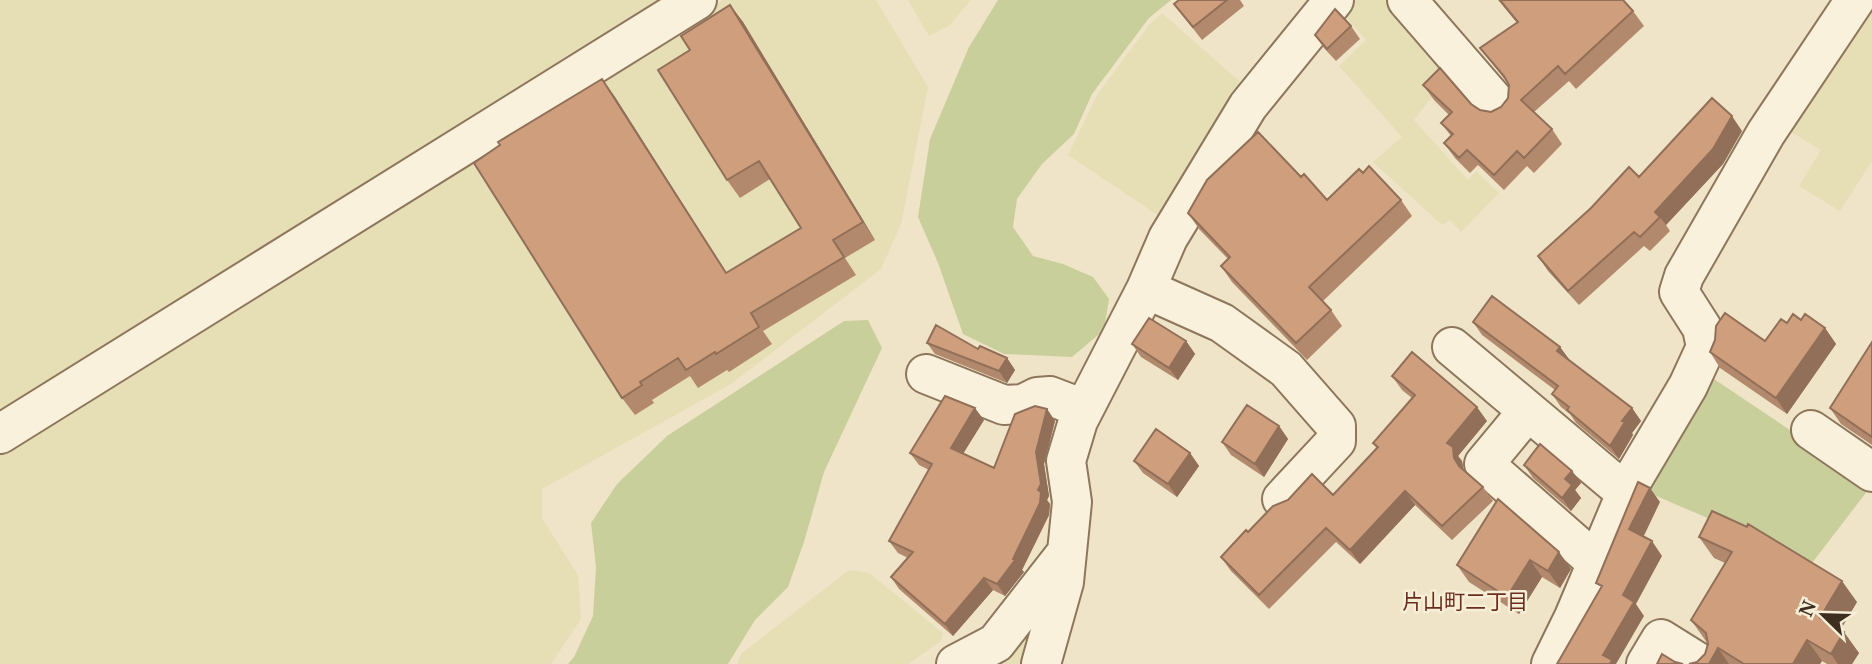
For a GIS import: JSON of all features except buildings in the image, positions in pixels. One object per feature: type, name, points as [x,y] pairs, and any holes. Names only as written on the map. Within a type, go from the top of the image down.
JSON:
[{"type":"street","points":[[0,434],[697,0]]},
{"type":"street","points":[[1041,664],[1064,583],[1072,502],[1066,461],[1078,421],[1146,289],[1168,239],[1248,106],[1334,0]]},
{"type":"street","points":[[1407,0],[1498,106]]},
{"type":"street","points":[[1551,664],[1626,493],[1688,386],[1706,347],[1702,328],[1679,292],[1684,276],[1766,133],[1855,0]]},
{"type":"street","points":[[1146,289],[1222,323],[1286,369],[1336,425],[1335,441],[1282,499]]},
{"type":"street","points":[[1452,347],[1626,493]]},
{"type":"street","points":[[926,374],[1004,405],[1023,404],[1037,397],[1050,396],[1084,409]]},
{"type":"street","points":[[1528,411],[1484,464],[1597,563]]},
{"type":"street","points":[[1811,430],[1872,472]]},
{"type":"street","points":[[956,664],[991,653],[1067,552]]},
{"type":"street","points":[[1646,664],[1661,639],[1701,664]]},
{"type":"shaded area","points":[[0,0],[670,0],[0,417]]},
{"type":"shaded area","points":[[723,0],[876,0],[928,87],[901,224],[881,269],[731,384],[542,489],[542,518],[578,575],[581,619],[551,664],[0,664],[0,455]]},
{"type":"shaded area","points":[[908,0],[971,0],[950,25],[929,36]]},
{"type":"shaded area","points":[[1349,0],[1397,0],[1455,67],[1414,120],[1468,180],[1476,171],[1499,193],[1461,232],[1450,220],[1442,225],[1373,162],[1402,137],[1339,66],[1366,40],[1340,10]]},
{"type":"shaded area","points":[[1872,0],[1872,161],[1840,211],[1799,186],[1821,150],[1781,126]]},
{"type":"shaded area","points":[[1162,13],[1247,88],[1165,220],[1068,155],[1097,95],[1149,25]]},
{"type":"shaded area","points":[[849,570],[869,573],[943,633],[941,641],[908,664],[737,664],[742,653]]},
{"type":"shaded area","points":[[1025,624],[1035,632],[1026,664],[997,664]]},
{"type":"green space","points":[[998,0],[1171,0],[1149,18],[1092,94],[1074,134],[1042,164],[1017,199],[1013,227],[1033,256],[1063,264],[1093,277],[1109,299],[1104,330],[1072,357],[1004,354],[963,334],[938,263],[918,217],[930,139],[969,47]]},
{"type":"green space","points":[[868,320],[882,348],[824,472],[788,587],[755,620],[728,664],[568,664],[593,616],[596,567],[591,523],[617,484],[667,436],[844,321]]},
{"type":"green space","points":[[1711,377],[1872,485],[1812,563],[1640,489]]},
{"type":"district","name":"片山町二丁目","points":[[1465,602]]}]
